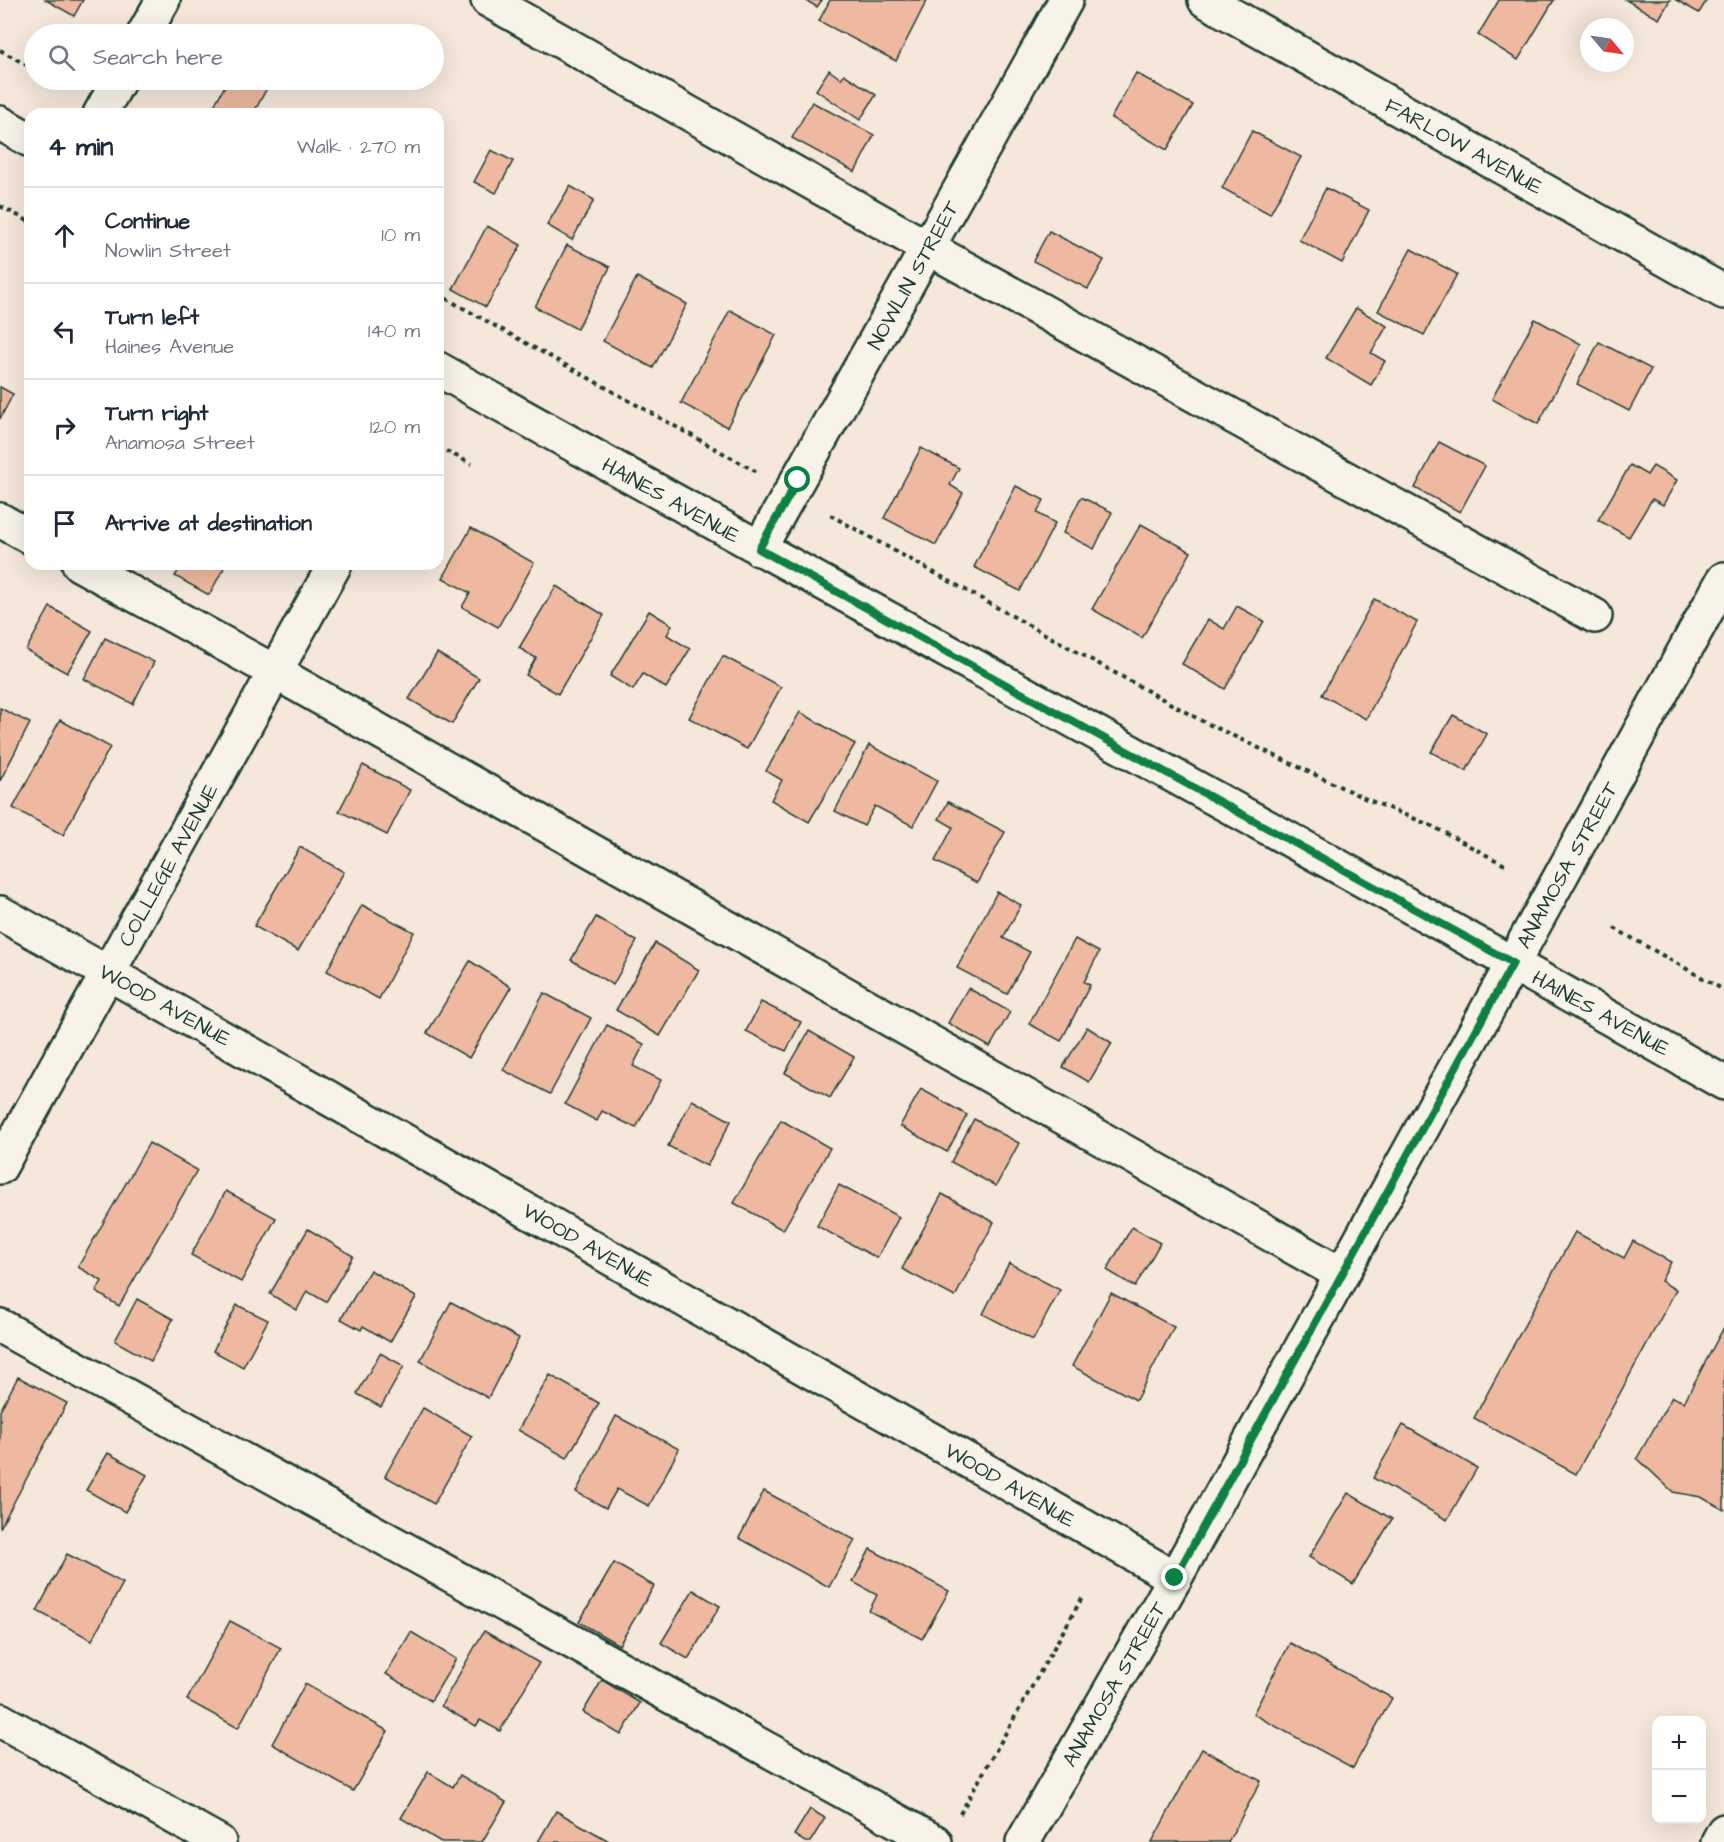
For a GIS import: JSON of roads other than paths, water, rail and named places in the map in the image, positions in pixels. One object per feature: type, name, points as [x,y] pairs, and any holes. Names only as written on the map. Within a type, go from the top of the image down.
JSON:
[{"type":"street","points":[[150,24],[164,0]]},
{"type":"street","points":[[488,0],[928,248],[1595,616]]},
{"type":"street","name":"NOWLIN STREET","points":[[759,549],[1066,0]]},
{"type":"street","name":"FARLOW AVENUE","points":[[1205,0],[1724,292]]},
{"type":"street","points":[[103,108],[113,90]]},
{"type":"street","points":[[0,123],[24,137]]},
{"type":"street","name":"HAINES AVENUE","points":[[444,376],[1513,963],[1724,1083]]},
{"type":"street","points":[[0,520],[24,534]]},
{"type":"street","points":[[91,570],[1341,1274]]},
{"type":"street","name":"COLLEGE AVENUE","points":[[0,1167],[332,570]]},
{"type":"street","name":"ANAMOSA STREET","points":[[1023,1842],[1175,1578],[1724,579]]},
{"type":"street","name":"WOOD AVENUE","points":[[0,913],[1175,1578]]},
{"type":"street","points":[[0,1326],[946,1832]]},
{"type":"street","points":[[0,1720],[219,1842]]},
{"type":"street","points":[[1718,1842],[1724,1832]]}]
